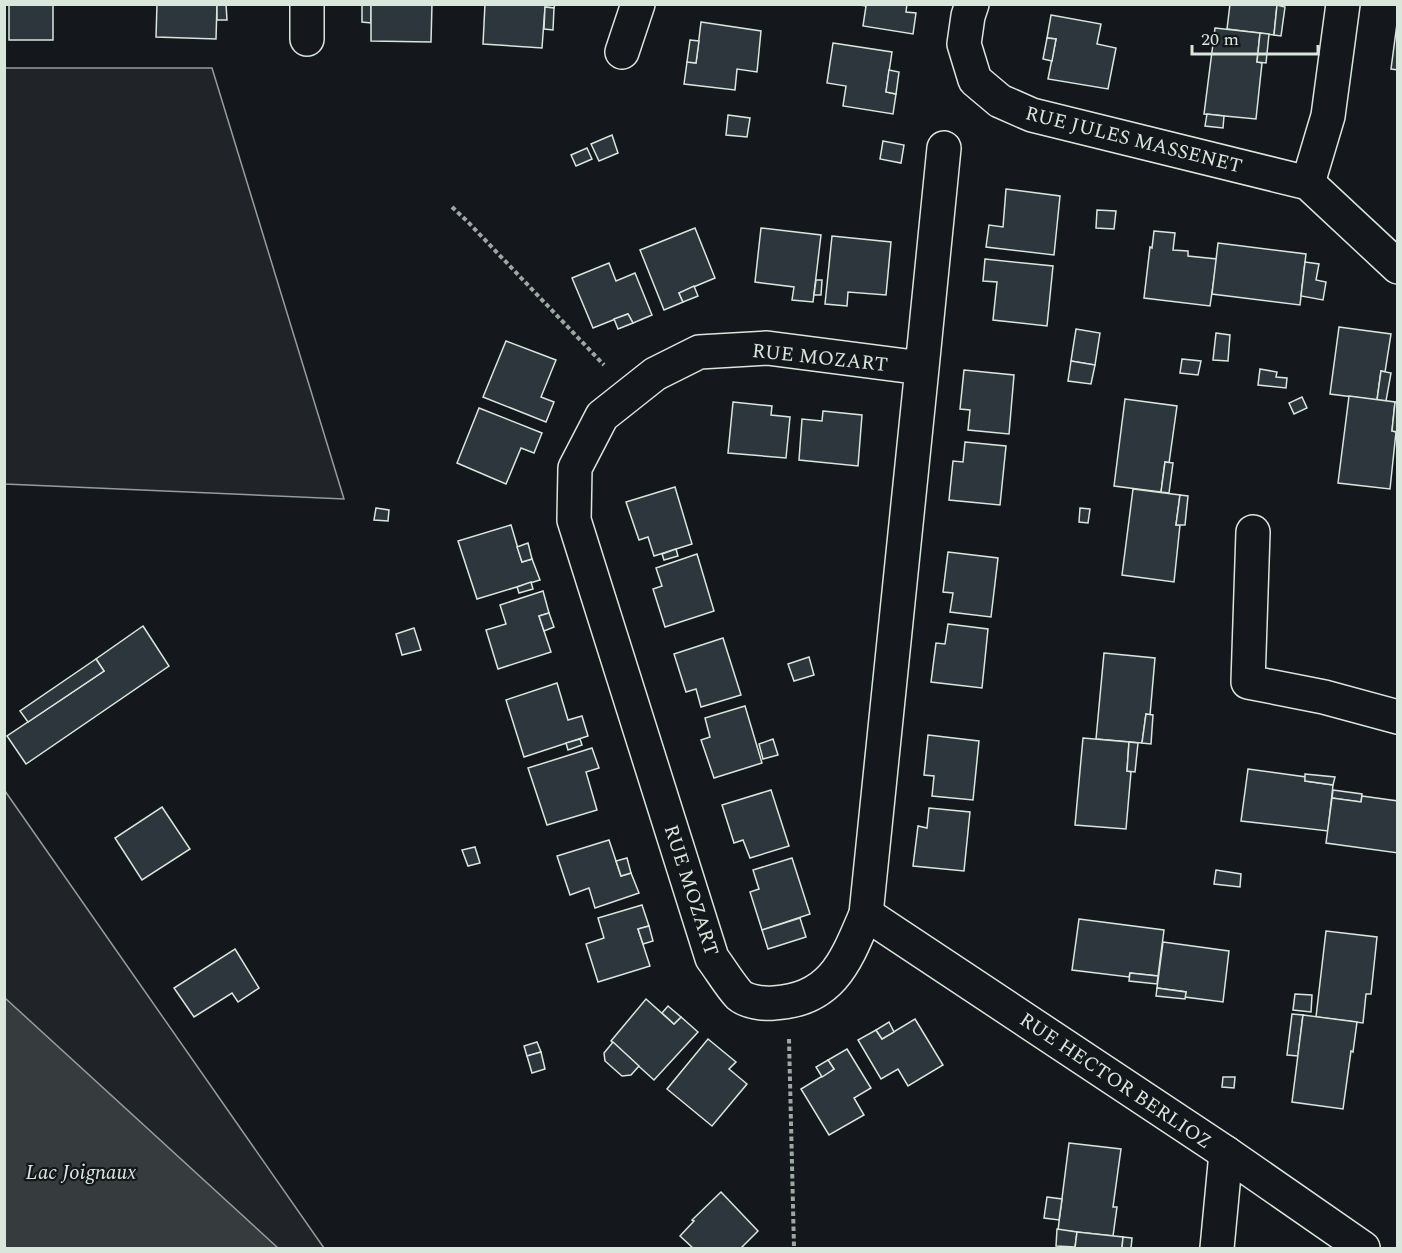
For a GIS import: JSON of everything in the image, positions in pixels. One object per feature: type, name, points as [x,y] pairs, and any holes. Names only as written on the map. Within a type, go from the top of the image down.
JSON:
[{"type":"street","points":[[307,4],[307,39]]},
{"type":"street","points":[[622,52],[638,4]]},
{"type":"street","name":"RUE JULES MASSENET","points":[[972,4],[964,44],[975,80],[1000,101],[1032,115],[1308,183]]},
{"type":"street","points":[[1343,4],[1328,116],[1308,183],[1398,267]]},
{"type":"street","name":"RUE MOZART","points":[[922,368],[767,348],[699,352],[655,374],[602,416],[575,468],[574,520],[712,958],[741,996],[763,1004],[790,1002],[814,993],[837,972],[852,948],[866,914],[945,148]]},
{"type":"street","points":[[1253,532],[1248,682],[1324,697],[1398,717]]},
{"type":"street","name":"RUE HECTOR BERLIOZ","points":[[866,914],[1226,1153],[1363,1248]]},
{"type":"street","points":[[1217,1248],[1226,1153]]},
{"type":"path","points":[[452,207],[631,394]]},
{"type":"path","points":[[790,1002],[789,1056],[794,1248]]},
{"type":"shaded area","points":[[5,68],[212,68],[344,499],[5,484]]},
{"type":"shaded area","points":[[5,791],[324,1248],[5,1248]]},
{"type":"water","name":"Lac Joignaux","points":[[5,998],[278,1248],[5,1248]]},
{"type":"building","points":[[9,4],[53,4],[53,40],[9,40]]},
{"type":"building","points":[[157,4],[217,4],[216,39],[156,37]]},
{"type":"building","points":[[217,4],[226,4],[227,20],[217,20]]},
{"type":"building","points":[[362,4],[371,4],[371,23],[362,22]]},
{"type":"building","points":[[371,4],[432,4],[431,42],[371,41]]},
{"type":"building","points":[[485,4],[555,4],[554,8],[545,7],[542,48],[483,44]]},
{"type":"building","points":[[855,4],[907,4],[906,12],[916,13],[913,34],[863,26],[866,6]]},
{"type":"building","points":[[1230,4],[1282,4],[1282,6],[1277,5],[1274,35],[1227,29]]},
{"type":"building","points":[[1277,5],[1285,7],[1281,36],[1274,35]]},
{"type":"building","points":[[545,7],[554,8],[553,30],[544,29]]},
{"type":"building","points":[[1051,15],[1101,24],[1097,44],[1116,48],[1108,89],[1048,79],[1056,39],[1047,38]]},
{"type":"building","points":[[1398,16],[1398,70],[1391,69]]},
{"type":"building","points":[[701,22],[761,31],[757,72],[737,69],[735,90],[684,84],[687,62],[696,63]]},
{"type":"building","points":[[1215,28],[1260,33],[1257,62],[1262,63],[1256,119],[1204,114]]},
{"type":"building","points":[[1260,33],[1269,34],[1266,63],[1257,62]]},
{"type":"building","points":[[1047,38],[1056,39],[1052,61],[1043,59]]},
{"type":"building","points":[[690,40],[699,41],[696,63],[687,62]]},
{"type":"building","points":[[833,43],[892,52],[886,92],[896,94],[893,114],[843,106],[846,86],[827,83]]},
{"type":"building","points":[[889,70],[899,72],[896,94],[886,92]]},
{"type":"building","points":[[1207,114],[1224,116],[1223,128],[1205,126]]},
{"type":"building","points":[[728,115],[750,118],[747,137],[726,135]]},
{"type":"building","points":[[612,135],[618,153],[599,161],[591,144]]},
{"type":"building","points":[[883,141],[904,145],[901,163],[880,159]]},
{"type":"building","points":[[587,148],[592,159],[576,166],[571,155]]},
{"type":"building","points":[[1006,189],[1060,196],[1054,255],[986,247],[989,225],[1003,227]]},
{"type":"building","points":[[1097,210],[1116,211],[1114,229],[1096,228]]},
{"type":"building","points":[[695,228],[715,278],[679,293],[683,302],[664,310],[640,250]]},
{"type":"building","points":[[761,228],[821,235],[813,302],[792,300],[794,287],[755,282]]},
{"type":"building","points":[[1154,231],[1175,233],[1173,250],[1188,251],[1188,256],[1217,259],[1210,306],[1144,298]]},
{"type":"building","points":[[832,236],[891,242],[886,295],[848,292],[847,306],[825,304]]},
{"type":"building","points":[[1218,243],[1306,254],[1300,305],[1212,294]]},
{"type":"building","points":[[985,259],[1053,266],[1047,326],[993,320],[997,282],[983,281]]},
{"type":"building","points":[[1305,262],[1319,264],[1316,280],[1326,282],[1323,300],[1301,296]]},
{"type":"building","points":[[609,263],[616,281],[635,273],[652,315],[633,323],[628,314],[593,328],[572,278]]},
{"type":"building","points":[[816,280],[822,280],[821,295],[814,295]]},
{"type":"building","points":[[694,286],[698,296],[683,302],[679,293]]},
{"type":"building","points":[[628,314],[633,323],[618,329],[614,319]]},
{"type":"building","points":[[1339,327],[1391,334],[1385,372],[1381,371],[1377,400],[1330,394]]},
{"type":"building","points":[[1076,329],[1100,333],[1095,365],[1071,361]]},
{"type":"building","points":[[1216,333],[1230,335],[1228,361],[1213,360]]},
{"type":"building","points":[[506,341],[556,360],[541,397],[554,402],[546,422],[483,397]]},
{"type":"building","points":[[1182,359],[1201,361],[1198,375],[1180,373]]},
{"type":"building","points":[[1071,361],[1095,365],[1091,384],[1068,381]]},
{"type":"building","points":[[1260,369],[1277,372],[1276,377],[1287,378],[1286,388],[1258,385]]},
{"type":"building","points":[[964,370],[1014,375],[1009,434],[968,430],[970,410],[960,409]]},
{"type":"building","points":[[1381,371],[1391,373],[1386,401],[1377,400]]},
{"type":"building","points":[[1349,396],[1395,402],[1392,431],[1396,432],[1390,489],[1338,483]]},
{"type":"building","points":[[1302,397],[1307,408],[1294,414],[1289,403]]},
{"type":"building","points":[[1125,399],[1177,406],[1169,463],[1165,462],[1161,492],[1114,486]]},
{"type":"building","points":[[733,402],[772,406],[771,415],[790,417],[786,458],[728,453]]},
{"type":"building","points":[[1395,402],[1398,402],[1398,432],[1392,431]]},
{"type":"building","points":[[479,408],[542,433],[534,453],[521,448],[506,484],[457,463]]},
{"type":"building","points":[[823,411],[862,415],[858,466],[799,460],[802,419],[822,421]]},
{"type":"building","points":[[965,442],[1006,446],[1000,505],[949,500],[953,461],[963,462]]},
{"type":"building","points":[[1165,462],[1173,463],[1169,493],[1161,492]]},
{"type":"building","points":[[675,487],[692,544],[654,556],[648,537],[639,540],[626,502]]},
{"type":"building","points":[[1133,489],[1180,495],[1176,525],[1180,525],[1174,582],[1122,575]]},
{"type":"building","points":[[1180,495],[1188,496],[1185,525],[1176,525]]},
{"type":"building","points":[[376,508],[389,510],[388,521],[374,520]]},
{"type":"building","points":[[1080,508],[1090,509],[1088,523],[1079,522]]},
{"type":"building","points":[[511,525],[522,562],[532,559],[540,580],[477,599],[458,541]]},
{"type":"building","points":[[528,543],[532,559],[522,562],[517,547]]},
{"type":"building","points":[[676,549],[678,556],[664,560],[662,554]]},
{"type":"building","points":[[948,552],[998,558],[991,617],[950,612],[953,593],[943,592]]},
{"type":"building","points":[[697,554],[714,611],[665,627],[653,589],[662,586],[656,568]]},
{"type":"building","points":[[531,582],[533,589],[519,593],[517,587]]},
{"type":"building","points":[[543,591],[549,613],[539,616],[551,652],[498,669],[486,630],[506,624],[500,605]]},
{"type":"building","points":[[549,613],[554,627],[544,631],[539,616]]},
{"type":"building","points":[[948,624],[988,629],[982,688],[931,682],[936,643],[945,644]]},
{"type":"building","points":[[143,626],[169,666],[26,764],[7,736],[104,671],[96,659]]},
{"type":"building","points":[[414,628],[421,650],[402,655],[396,634]]},
{"type":"building","points":[[723,638],[741,695],[701,707],[696,689],[686,692],[674,654]]},
{"type":"building","points":[[1104,653],[1155,658],[1150,715],[1146,714],[1142,743],[1096,739]]},
{"type":"building","points":[[809,657],[814,675],[794,681],[788,664]]},
{"type":"building","points":[[96,659],[104,671],[28,722],[20,711]]},
{"type":"building","points":[[557,683],[568,720],[582,716],[588,736],[524,757],[506,700]]},
{"type":"building","points":[[745,706],[762,763],[714,778],[701,740],[710,737],[705,718]]},
{"type":"building","points":[[1146,714],[1153,715],[1151,744],[1142,743]]},
{"type":"building","points":[[928,735],[979,741],[973,800],[932,796],[934,776],[924,775]]},
{"type":"building","points":[[1083,738],[1129,742],[1127,771],[1131,772],[1126,829],[1075,825]]},
{"type":"building","points":[[580,739],[582,745],[568,750],[566,743]]},
{"type":"building","points":[[773,739],[778,755],[763,759],[759,744]]},
{"type":"building","points":[[1129,742],[1138,743],[1135,772],[1127,771]]},
{"type":"building","points":[[592,748],[599,768],[586,772],[597,810],[547,825],[528,768]]},
{"type":"building","points":[[1248,769],[1306,777],[1305,781],[1333,785],[1328,831],[1241,821]]},
{"type":"building","points":[[1305,774],[1335,777],[1333,785],[1305,781]]},
{"type":"building","points":[[771,790],[789,846],[750,858],[743,840],[734,843],[722,805]]},
{"type":"building","points":[[1333,790],[1362,794],[1361,802],[1332,798]]},
{"type":"building","points":[[1362,796],[1398,801],[1398,853],[1326,843],[1332,798],[1361,802]]},
{"type":"building","points":[[162,807],[190,849],[142,880],[115,838]]},
{"type":"building","points":[[929,808],[970,812],[964,871],[913,866],[918,826],[927,828]]},
{"type":"building","points":[[609,840],[621,876],[631,873],[639,893],[595,908],[589,888],[570,895],[557,856]]},
{"type":"building","points":[[475,847],[480,863],[468,866],[462,850]]},
{"type":"building","points":[[627,858],[631,873],[621,876],[616,861]]},
{"type":"building","points":[[792,858],[810,914],[762,930],[750,892],[759,889],[753,870]]},
{"type":"building","points":[[1216,870],[1241,874],[1240,887],[1214,884]]},
{"type":"building","points":[[642,905],[649,926],[638,929],[650,966],[598,982],[586,944],[604,938],[598,918]]},
{"type":"building","points":[[800,918],[806,937],[768,949],[762,930]]},
{"type":"building","points":[[1079,919],[1164,930],[1158,976],[1130,973],[1129,977],[1072,970]]},
{"type":"building","points":[[649,926],[653,941],[643,944],[638,929]]},
{"type":"building","points":[[1326,931],[1377,937],[1371,994],[1366,994],[1363,1023],[1316,1017]]},
{"type":"building","points":[[1163,942],[1229,951],[1223,1002],[1185,997],[1186,992],[1157,988]]},
{"type":"building","points":[[235,949],[259,988],[238,1002],[232,993],[194,1017],[174,988]]},
{"type":"building","points":[[1130,973],[1158,976],[1157,984],[1129,981]]},
{"type":"building","points":[[1157,988],[1186,992],[1185,999],[1156,996]]},
{"type":"building","points":[[1295,994],[1312,995],[1311,1012],[1293,1010]]},
{"type":"building","points":[[646,999],[674,1024],[681,1017],[698,1032],[654,1080],[611,1041]]},
{"type":"building","points":[[668,1006],[681,1017],[674,1024],[662,1013]]},
{"type":"building","points":[[1292,1014],[1303,1015],[1298,1056],[1287,1055]]},
{"type":"building","points":[[1303,1015],[1357,1022],[1343,1109],[1292,1102]]},
{"type":"building","points":[[915,1019],[943,1065],[908,1086],[898,1069],[881,1079],[858,1040],[876,1030],[882,1039]]},
{"type":"building","points":[[889,1022],[894,1032],[882,1039],[876,1030]]},
{"type":"building","points":[[708,1039],[736,1062],[729,1069],[747,1084],[712,1126],[667,1089]]},
{"type":"building","points":[[537,1042],[541,1052],[527,1056],[524,1046]]},
{"type":"building","points":[[613,1042],[639,1066],[631,1075],[622,1076],[605,1061],[604,1053]]},
{"type":"building","points":[[847,1049],[871,1088],[854,1098],[864,1115],[829,1135],[801,1089],[834,1069],[828,1060]]},
{"type":"building","points":[[541,1052],[545,1069],[532,1073],[527,1056]]},
{"type":"building","points":[[828,1060],[834,1069],[822,1077],[816,1067]]},
{"type":"building","points":[[1223,1077],[1235,1077],[1234,1088],[1222,1087]]},
{"type":"building","points":[[1069,1143],[1121,1149],[1113,1207],[1117,1207],[1113,1236],[1058,1230]]},
{"type":"building","points":[[721,1192],[758,1231],[741,1248],[693,1248],[680,1236],[694,1221],[692,1220]]},
{"type":"building","points":[[1047,1197],[1062,1199],[1059,1220],[1044,1218]]},
{"type":"building","points":[[1057,1229],[1077,1232],[1075,1247],[1056,1246]]},
{"type":"building","points":[[1077,1232],[1123,1237],[1122,1248],[1075,1248]]},
{"type":"building","points":[[1123,1237],[1132,1238],[1131,1248],[1122,1248]]}]
